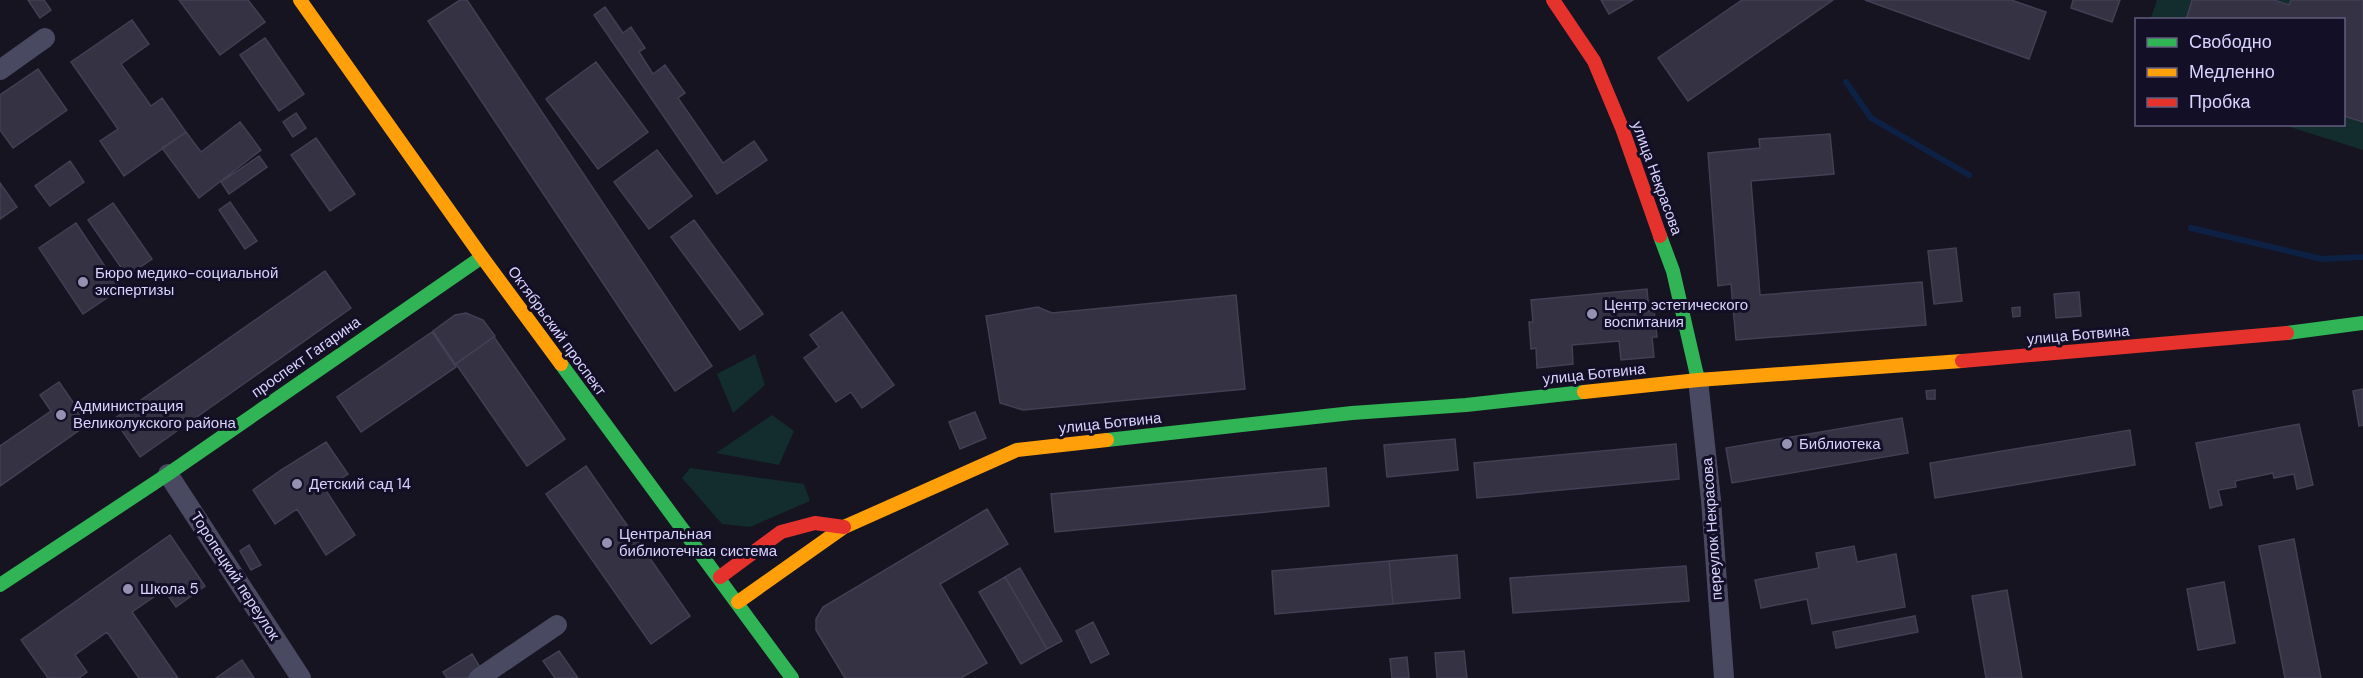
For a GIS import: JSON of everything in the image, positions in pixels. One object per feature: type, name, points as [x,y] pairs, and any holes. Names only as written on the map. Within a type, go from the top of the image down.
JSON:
[{"type":"main road","name":"Октябрьский проспект","points":[[300,0],[482,256],[792,678]]},
{"type":"main road","name":"улица Некрасова","points":[[1552,0],[1594,61],[1622,128],[1673,271],[1698,380]]},
{"type":"main road","name":"проспект Гагарина","points":[[0,585],[168,474],[482,256]]},
{"type":"main road","name":"улица Ботвина","points":[[738,602],[844,527],[1017,450],[1352,413],[1466,405],[1698,380],[2074,353],[2339,327],[2363,322]]},
{"type":"main road","points":[[720,577],[781,532],[815,523],[844,527]]},
{"type":"street","points":[[0,70],[45,38]]},
{"type":"street","name":"переулок Некрасова","points":[[1698,380],[1711,500],[1724,678]]},
{"type":"street","name":"Торопецкий переулок","points":[[168,474],[301,678]]},
{"type":"street","points":[[479,678],[557,625]]},
{"type":"green space","points":[[2157,0],[2363,0],[2363,150],[2287,126],[2345,126],[2345,18],[2151,18]]},
{"type":"green space","points":[[755,354],[765,385],[733,413],[717,374]]},
{"type":"green space","points":[[772,415],[794,431],[779,465],[716,453]]},
{"type":"green space","points":[[690,468],[804,484],[810,501],[750,527],[722,524],[682,478]]},
{"type":"building","points":[[28,0],[44,0],[51,10],[40,18]]},
{"type":"building","points":[[179,0],[248,0],[265,22],[220,55]]},
{"type":"building","points":[[460,0],[467,0],[712,366],[675,391],[428,21]]},
{"type":"building","points":[[1601,0],[1633,0],[1609,14]]},
{"type":"building","points":[[1742,0],[1833,0],[1688,101],[1658,58]]},
{"type":"building","points":[[1865,0],[2011,0],[2046,12],[2029,59]]},
{"type":"building","points":[[2073,0],[2120,0],[2112,22],[2071,8]]},
{"type":"building","points":[[2192,0],[2274,0],[2289,5],[2291,0],[2363,0],[2363,122],[2345,116],[2345,18],[2187,18]]},
{"type":"building","points":[[605,7],[623,33],[631,27],[645,48],[639,52],[653,74],[665,65],[685,93],[678,98],[723,163],[754,141],[767,160],[717,194],[594,15]]},
{"type":"building","points":[[132,20],[149,44],[121,64],[151,106],[162,98],[186,132],[124,176],[100,141],[118,129],[71,62]]},
{"type":"building","points":[[265,38],[304,94],[279,111],[240,55]]},
{"type":"building","points":[[596,62],[648,132],[598,169],[546,99]]},
{"type":"building","points":[[38,69],[67,110],[13,148],[0,130],[0,95]]},
{"type":"building","points":[[296,113],[306,128],[293,137],[283,122]]},
{"type":"building","points":[[240,122],[261,150],[199,198],[162,148],[186,132],[201,152]]},
{"type":"building","points":[[1830,134],[1834,174],[1751,181],[1760,295],[1922,282],[1926,325],[1736,340],[1731,284],[1718,286],[1708,153],[1760,148],[1759,139]]},
{"type":"building","points":[[316,138],[355,194],[330,211],[291,155]]},
{"type":"building","points":[[657,150],[692,196],[649,229],[614,182]]},
{"type":"building","points":[[259,156],[267,167],[229,194],[221,182]]},
{"type":"building","points":[[70,161],[84,182],[50,206],[35,186]]},
{"type":"building","points":[[0,183],[17,207],[0,219]]},
{"type":"building","points":[[230,202],[257,241],[245,249],[219,210]]},
{"type":"building","points":[[113,203],[152,259],[127,276],[88,220]]},
{"type":"building","points":[[694,220],[763,314],[740,330],[671,237]]},
{"type":"building","points":[[76,223],[120,289],[83,314],[39,248]]},
{"type":"building","points":[[1956,248],[1962,301],[1934,304],[1928,251]]},
{"type":"building","points":[[325,271],[351,308],[140,457],[114,419]]},
{"type":"building","points":[[1647,289],[1649,311],[1654,310],[1657,337],[1652,337],[1654,357],[1621,360],[1619,341],[1572,345],[1573,364],[1537,368],[1536,348],[1531,349],[1529,322],[1533,322],[1531,300]]},
{"type":"building","points":[[2079,292],[2081,316],[2056,318],[2054,294]]},
{"type":"building","points":[[1236,295],[1245,389],[1023,410],[1000,403],[986,316],[1038,307],[1052,313]]},
{"type":"building","points":[[2020,307],[2020,316],[2013,317],[2012,308]]},
{"type":"building","points":[[842,312],[894,385],[862,408],[851,392],[836,402],[804,358],[819,347],[810,335]]},
{"type":"building","points":[[466,313],[483,320],[495,336],[455,364],[433,331],[455,315]]},
{"type":"building","points":[[432,332],[456,367],[361,432],[337,397]]},
{"type":"building","points":[[494,337],[565,439],[527,466],[456,364]]},
{"type":"building","points":[[59,382],[88,424],[0,486],[0,446],[51,411],[40,395]]},
{"type":"building","points":[[2363,389],[2363,425],[2359,426],[2353,391]]},
{"type":"building","points":[[1935,390],[1935,399],[1927,399],[1926,391]]},
{"type":"building","points":[[975,412],[986,438],[960,449],[949,422]]},
{"type":"building","points":[[1902,418],[1908,453],[1732,483],[1726,448]]},
{"type":"building","points":[[2299,424],[2313,485],[2297,489],[2294,474],[2274,478],[2273,473],[2235,481],[2236,487],[2218,490],[2222,505],[2210,508],[2196,443]]},
{"type":"building","points":[[2130,430],[2135,465],[1935,498],[1930,463]]},
{"type":"building","points":[[1455,439],[1458,470],[1387,477],[1384,445]]},
{"type":"building","points":[[326,442],[348,474],[325,489],[355,535],[326,555],[297,509],[275,524],[253,490]]},
{"type":"building","points":[[1676,444],[1679,479],[1477,498],[1474,463]]},
{"type":"building","points":[[586,466],[690,616],[651,644],[546,494]]},
{"type":"building","points":[[1326,468],[1329,506],[1055,532],[1051,494]]},
{"type":"building","points":[[987,509],[1008,544],[940,584],[987,663],[961,678],[845,678],[816,630],[816,619],[823,607]]},
{"type":"building","points":[[170,535],[205,586],[176,607],[164,590],[132,612],[178,678],[139,678],[107,632],[75,655],[87,672],[79,678],[48,678],[21,640]]},
{"type":"building","points":[[2294,539],[2321,678],[2285,678],[2259,546]]},
{"type":"building","points":[[249,545],[261,565],[251,570],[240,551]]},
{"type":"building","points":[[1854,546],[1857,562],[1896,554],[1905,607],[1812,624],[1807,599],[1761,608],[1755,580],[1819,568],[1816,553]]},
{"type":"building","points":[[1457,555],[1460,598],[1393,604],[1389,561]]},
{"type":"building","points":[[1389,561],[1393,604],[1275,614],[1272,571]]},
{"type":"building","points":[[1686,566],[1689,601],[1513,613],[1510,578]]},
{"type":"building","points":[[1020,568],[1062,641],[1047,649],[1005,577]]},
{"type":"building","points":[[1005,577],[1047,649],[1021,664],[979,592]]},
{"type":"building","points":[[2224,582],[2235,643],[2198,650],[2187,589]]},
{"type":"building","points":[[2007,590],[2022,678],[1986,678],[1972,596]]},
{"type":"building","points":[[1915,616],[1918,632],[1836,648],[1833,632]]},
{"type":"building","points":[[1093,622],[1109,654],[1091,663],[1076,631]]},
{"type":"building","points":[[559,651],[578,678],[555,678],[543,661]]},
{"type":"building","points":[[1464,651],[1467,678],[1437,678],[1435,653]]},
{"type":"building","points":[[472,654],[481,669],[467,678],[447,678],[443,672]]},
{"type":"building","points":[[1407,657],[1409,678],[1392,678],[1390,659]]},
{"type":"building","points":[[242,660],[254,678],[216,678]]},
{"type":"waterway","points":[[1846,82],[1871,118],[1969,175]]},
{"type":"waterway","points":[[2191,228],[2322,259],[2363,257]]},
{"type":"traffic: fast","points":[[1660,236],[1673,271],[1698,380]]},
{"type":"traffic: fast","points":[[0,585],[168,474],[482,257]]},
{"type":"traffic: fast","points":[[2287,333],[2363,323]]},
{"type":"traffic: fast","points":[[561,364],[792,678]]},
{"type":"traffic: fast","points":[[1107,440],[1352,413],[1466,405],[1584,392]]},
{"type":"traffic: slow","points":[[300,0],[482,257],[561,364]]},
{"type":"traffic: slow","points":[[1584,392],[1698,380],[1962,361]]},
{"type":"traffic: slow","points":[[738,602],[844,527],[1017,450],[1107,440]]},
{"type":"traffic: jam","points":[[1553,0],[1594,61],[1622,128],[1660,236]]},
{"type":"traffic: jam","points":[[1962,361],[2287,333]]},
{"type":"traffic: jam","points":[[720,577],[781,532],[815,523],[844,527]]},
{"type":"place","name":"Бюро медико-социальной экспертизы","points":[[83,282]]},
{"type":"place","name":"Центр эстетического воспитания","points":[[1592,314]]},
{"type":"place","name":"Администрация Великолукского района","points":[[61,415]]},
{"type":"place","name":"Библиотека","points":[[1787,444]]},
{"type":"place","name":"Детский сад 14","points":[[297,484]]},
{"type":"place","name":"Центральная библиотечная система","points":[[607,543]]},
{"type":"place","name":"Школа 5","points":[[128,589]]}]
